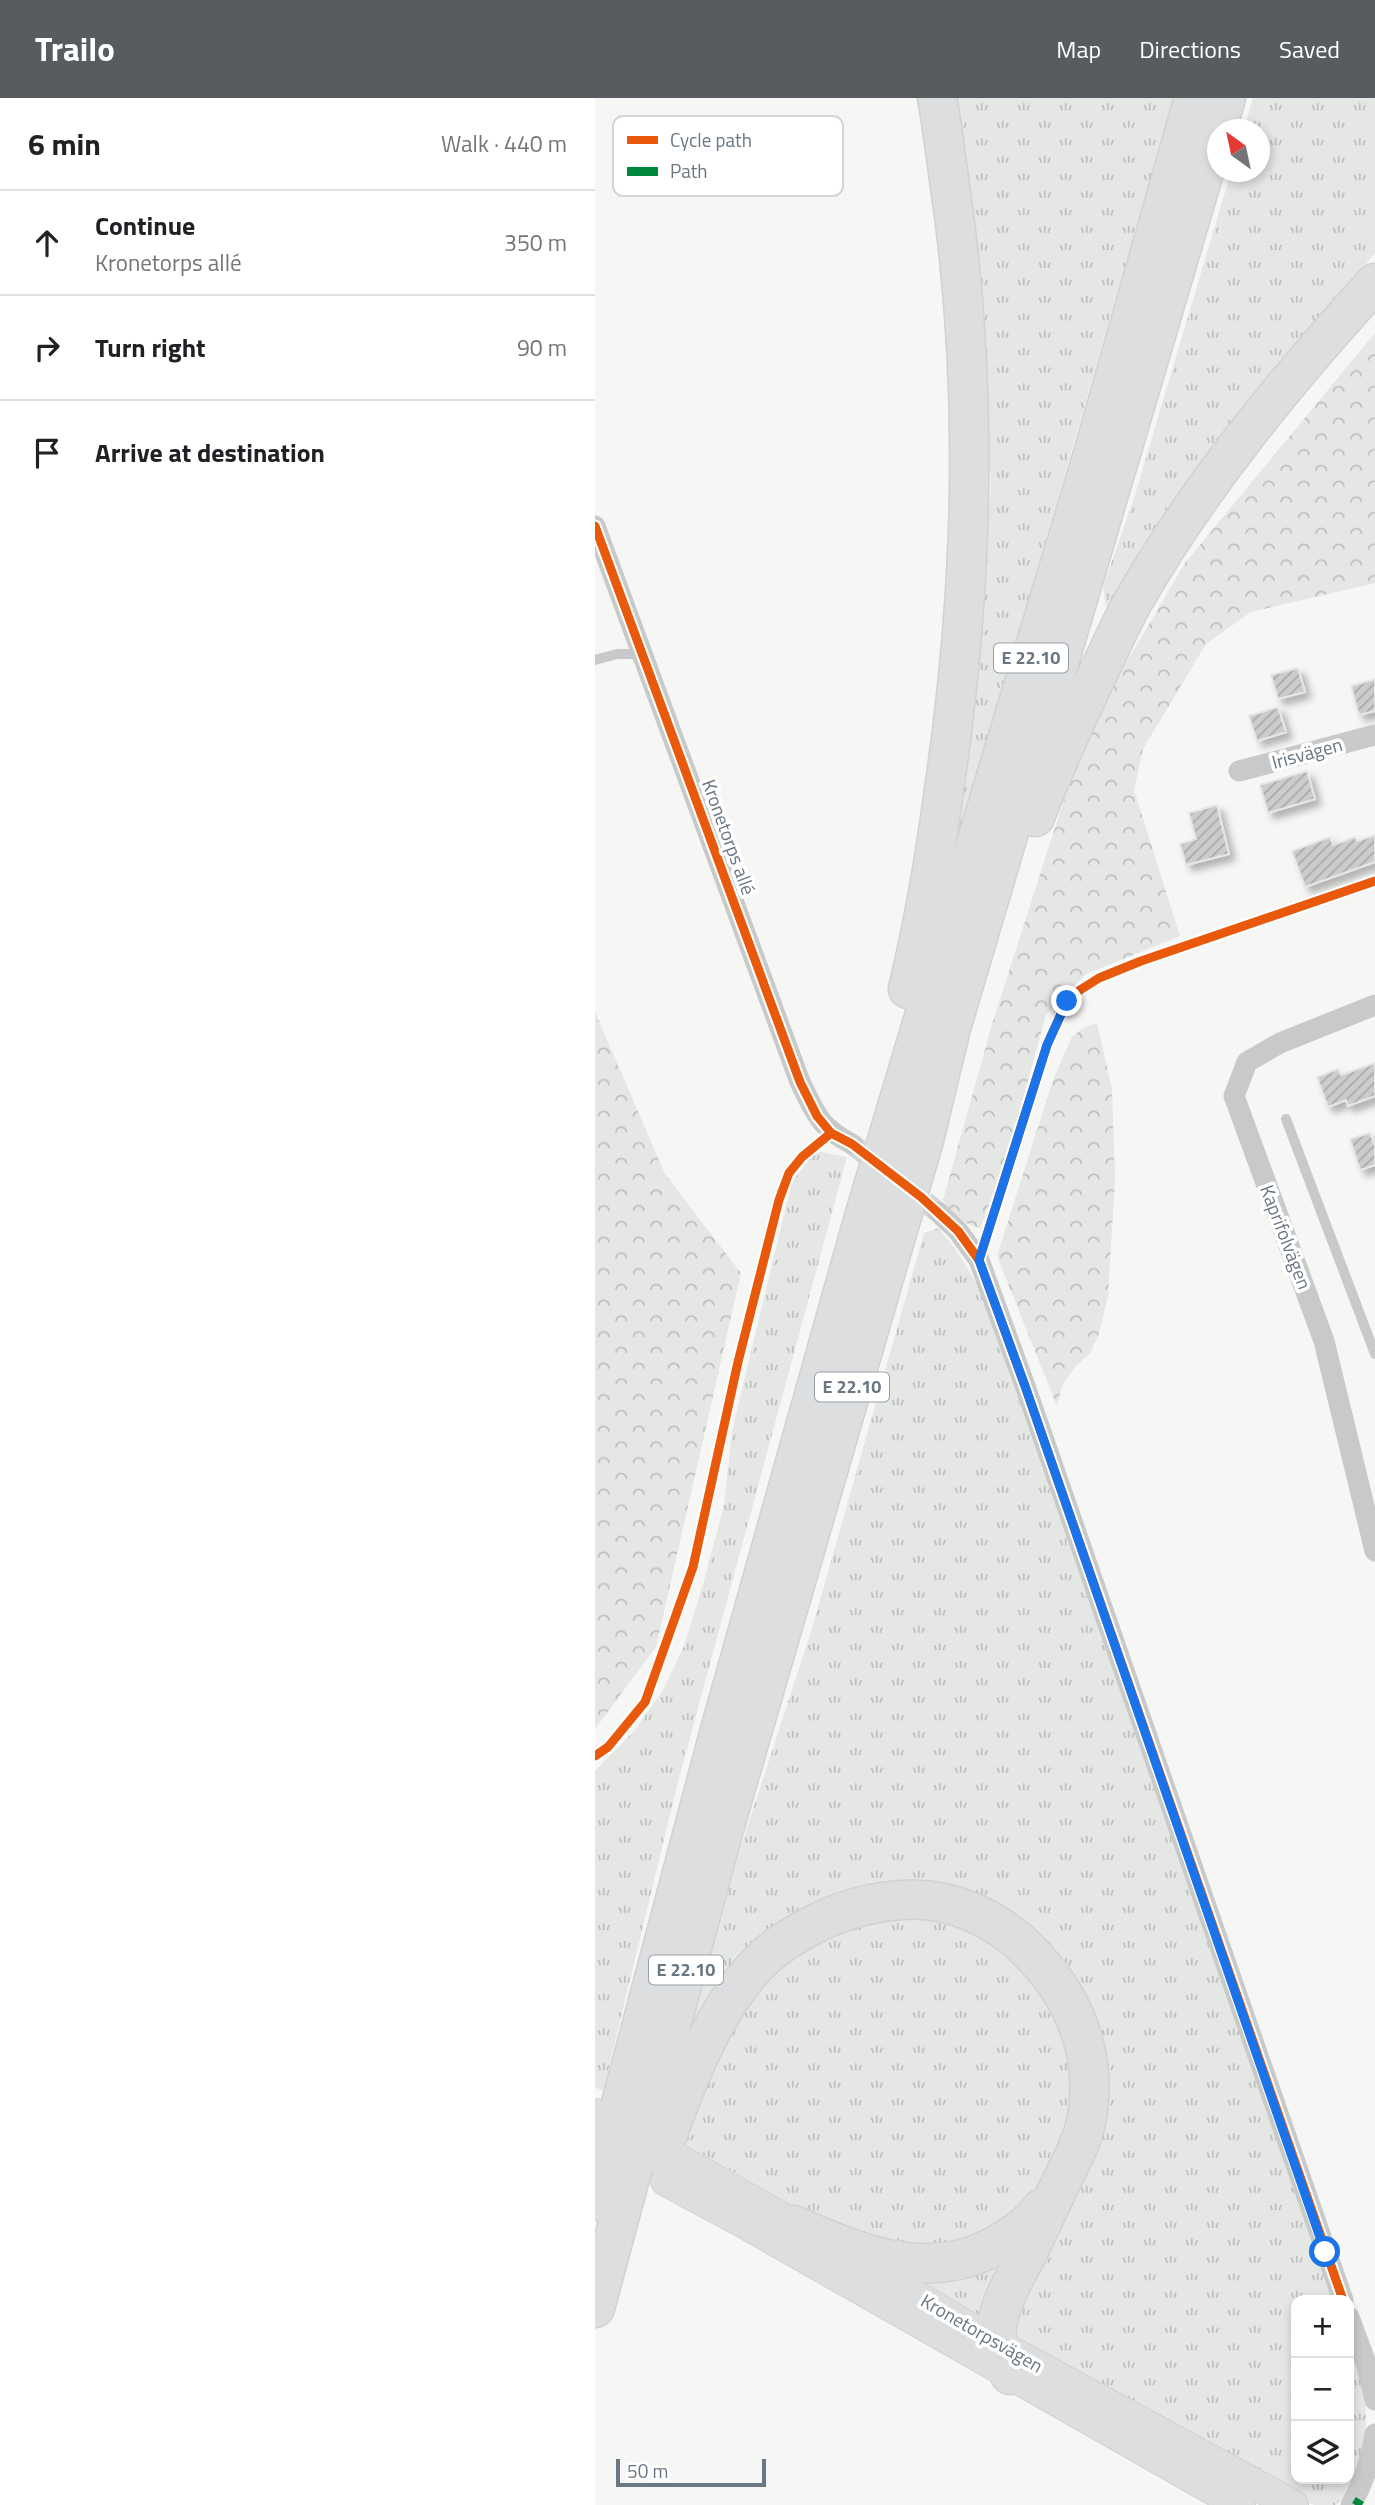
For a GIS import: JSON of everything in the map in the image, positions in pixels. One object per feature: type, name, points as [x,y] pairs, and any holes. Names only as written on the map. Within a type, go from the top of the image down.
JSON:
[{"type":"highway","points":[[864,1217],[874,1134],[933,871],[960,659],[969,499],[969,401],[958,244],[937,98]]},
{"type":"highway","name":"E 22.10","points":[[595,2201],[720,1730],[864,1217],[1084,484],[1194,98]]},
{"type":"highway","name":"E 22.10","points":[[595,2308],[724,1829],[924,1140],[951,1028],[1226,98]]},
{"type":"highway","points":[[924,1140],[978,1003],[1016,872],[1046,789],[1081,708],[1133,601],[1205,491],[1271,405],[1375,283]]},
{"type":"highway","points":[[595,2321],[644,2206],[679,2100],[725,2008],[748,1975],[779,1945],[813,1923],[854,1907],[907,1899],[944,1903],[982,1916],[1015,1937],[1040,1962],[1066,1996],[1083,2036],[1089,2080],[1088,2111],[1078,2148],[1010,2287],[999,2320],[1004,2359]]},
{"type":"highway","points":[[794,2225],[873,2257],[907,2264],[943,2263],[976,2256],[1007,2240],[1031,2222],[1059,2187]]},
{"type":"main road","name":"Kronetorpsvägen","points":[[1240,2505],[1004,2359],[794,2225],[669,2169],[748,2225],[1004,2359],[1293,2505]]},
{"type":"street","name":"Kronetorps allé","points":[[595,526],[800,1082],[824,1125],[831,1133],[852,1144]]},
{"type":"street","name":"Irisvägen","points":[[1239,771],[1375,735]]},
{"type":"street","name":"Kaprifolvägen","points":[[1374,1547],[1324,1340],[1234,1096],[1247,1062],[1280,1043],[1375,1005]]},
{"type":"street","points":[[938,1212],[958,1231],[979,1260],[1341,2295]]},
{"type":"street","points":[[1354,2331],[1367,2366],[1375,2400]]},
{"type":"street","points":[[1351,2505],[1364,2481],[1375,2434]]},
{"type":"lane","points":[[595,660],[617,654],[643,654]]},
{"type":"lane","points":[[1286,1119],[1375,1354]]},
{"type":"green space","points":[[955,98],[1174,98],[946,882],[969,707],[991,488],[980,300]]},
{"type":"green space","points":[[1253,98],[1375,98],[1375,253],[1242,416],[1119,601],[1106,607],[1103,587],[1134,498],[1228,182],[1270,182],[1270,119],[1247,119]]},
{"type":"green space","points":[[1375,333],[1375,583],[1251,612],[1206,644],[1143,749],[1134,790],[1180,936],[1086,974],[1046,1015],[1007,1157],[980,1229],[955,1218],[943,1200],[993,1021],[1068,787],[1116,680],[1185,563]]},
{"type":"green space","points":[[595,1012],[665,1174],[741,1273],[656,1647],[595,1729]]},
{"type":"green space","points":[[1097,1023],[1112,1089],[1115,1179],[1108,1296],[1099,1334],[1090,1353],[1074,1368],[1062,1386],[1057,1406],[997,1256],[1053,1080],[1072,1037],[1083,1028]]},
{"type":"green space","points":[[816,1151],[847,1157],[678,1782],[603,2091],[595,2087],[595,1771],[635,1730],[663,1690],[684,1646],[724,1505],[732,1431],[792,1182]]},
{"type":"green space","points":[[938,1228],[963,1260],[982,1296],[1331,2295],[1291,2295],[1291,2484],[1351,2484],[1336,2505],[1314,2505],[1017,2344],[1009,2333],[1092,2140],[1035,1937],[843,1898],[678,2075],[741,1846],[811,1632],[924,1233]]},
{"type":"green space","points":[[875,1911],[965,1920],[1052,1992],[1079,2079],[1056,2170],[1001,2229],[922,2252],[814,2218],[680,2141],[705,2068],[765,1971]]},
{"type":"green space","points":[[1019,2243],[985,2328],[888,2270]]},
{"type":"green space","points":[[1354,2360],[1366,2405],[1365,2437],[1354,2477]]},
{"type":"building","points":[[1298,668],[1305,692],[1278,699],[1271,675]]},
{"type":"building","points":[[1375,679],[1375,711],[1359,715],[1351,686]]},
{"type":"building","points":[[1278,707],[1286,732],[1257,741],[1249,716]]},
{"type":"building","points":[[1307,771],[1315,799],[1268,813],[1260,785]]},
{"type":"building","points":[[1217,805],[1229,854],[1186,865],[1180,844],[1196,839],[1189,813]]},
{"type":"building","points":[[1375,835],[1375,862],[1305,887],[1292,851],[1330,837],[1333,845],[1355,837],[1357,841]]},
{"type":"building","points":[[1375,1063],[1375,1096],[1348,1106],[1346,1100],[1328,1107],[1317,1077],[1338,1069],[1341,1075]]},
{"type":"building","points":[[1370,1133],[1375,1146],[1375,1165],[1360,1170],[1350,1139]]},
{"type":"tunnel","points":[[852,1144],[938,1212]]},
{"type":"marked path","points":[[1354,2500],[1362,2505]]},
{"type":"cycle path","points":[[595,526],[800,1082],[817,1116],[831,1133],[852,1144],[921,1197],[958,1231],[979,1260],[1341,2295]]},
{"type":"cycle path","points":[[979,1260],[1047,1045],[1067,1001],[1099,978],[1141,961],[1375,881]]},
{"type":"cycle path","points":[[595,1756],[608,1747],[645,1702],[693,1567],[738,1362],[779,1200],[789,1173],[802,1157],[831,1133]]},
{"type":"route","points":[[1067,1001],[1047,1045],[979,1260],[1325,2252]]}]
